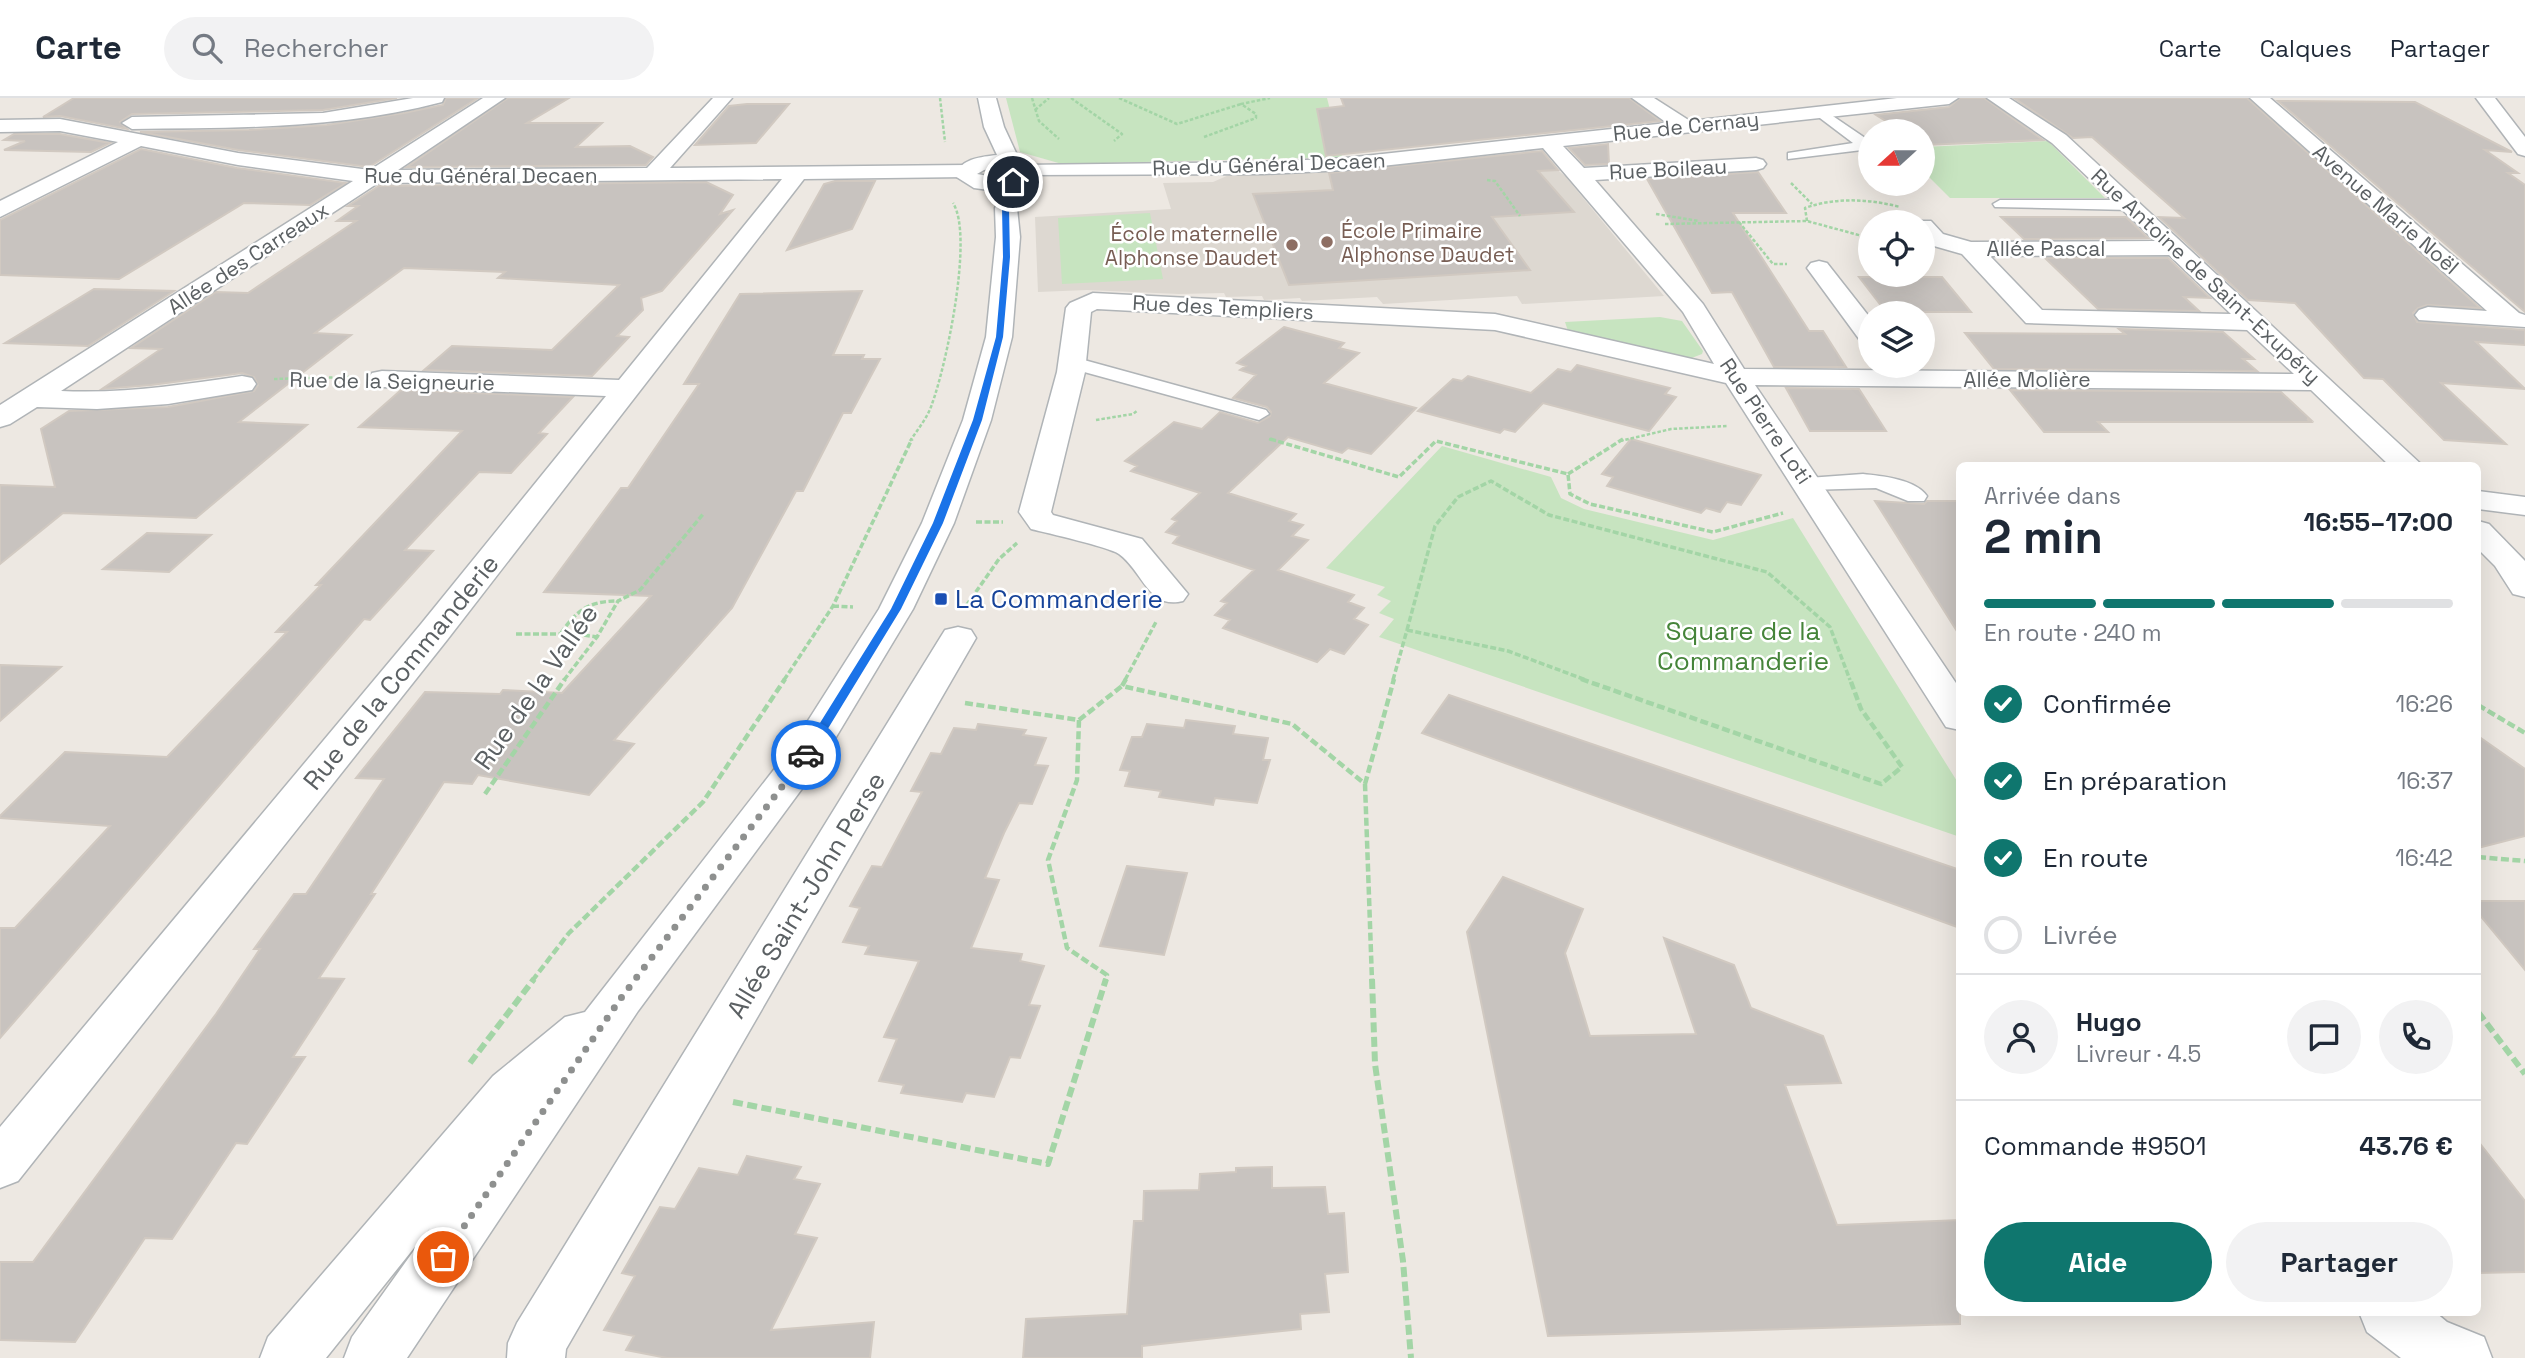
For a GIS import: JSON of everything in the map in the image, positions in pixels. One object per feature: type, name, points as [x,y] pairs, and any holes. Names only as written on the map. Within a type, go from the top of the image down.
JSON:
[{"type":"street","points":[[60,125],[305,119],[357,114],[435,98]]},
{"type":"street","name":"Allée des Carreaux","points":[[0,418],[496,98]]},
{"type":"street","points":[[652,175],[723,98]]},
{"type":"street","points":[[373,1358],[621,998],[804,758],[896,609],[938,523],[977,420],[999,337],[1006,264],[1000,177],[986,139],[994,127],[987,98]]},
{"type":"street","points":[[1641,98],[1685,126]]},
{"type":"street","name":"Rue de Cernay","points":[[1549,143],[1821,112],[1868,102],[1949,98]]},
{"type":"street","name":"Rue Antoine de Saint-Exupéry","points":[[1996,98],[2059,138],[2404,462]]},
{"type":"street","name":"Avenue Marie Noël","points":[[2259,98],[2519,321]]},
{"type":"street","points":[[2489,104],[2525,113]]},
{"type":"street","points":[[2489,104],[2525,150]]},
{"type":"street","name":"Rue du Général Decaen","points":[[0,126],[60,125],[238,159],[374,177],[937,171],[1000,177],[1055,171],[1308,166],[1549,143]]},
{"type":"street","points":[[0,210],[138,141]]},
{"type":"street","name":"Rue Pierre Loti","points":[[1549,143],[1580,174],[1622,225],[1640,257],[1694,309],[1956,712]]},
{"type":"street","name":"Rue Boileau","points":[[1580,174],[1756,164]]},
{"type":"street","name":"Rue de la Commanderie","points":[[0,1166],[426,643],[798,173]]},
{"type":"street","name":"Allée Pascal","points":[[1935,238],[1970,248],[2176,248]]},
{"type":"street","points":[[1970,248],[2035,318],[2255,322]]},
{"type":"street","points":[[1819,268],[1858,320]]},
{"type":"street","name":"Rue des Templiers","points":[[1042,522],[1035,512],[1073,363],[1080,308],[1093,301],[1116,300],[1495,322],[1736,377]]},
{"type":"street","name":"Avenue Marie Noël","points":[[2428,315],[2519,321]]},
{"type":"street","name":"Allée Molière","points":[[1736,377],[1858,373]]},
{"type":"street","name":"Allée Molière","points":[[1935,373],[2318,382]]},
{"type":"street","name":"Rue de la Seigneurie","points":[[382,379],[628,388]]},
{"type":"street","points":[[31,398],[109,400],[167,396],[242,384]]},
{"type":"street","points":[[2481,499],[2525,506]]},
{"type":"street","points":[[1042,522],[1130,546],[1171,594]]},
{"type":"street","points":[[2481,534],[2508,560],[2525,587]]},
{"type":"street","name":"Allée Saint-John Perse","points":[[536,1358],[537,1343],[958,638]]},
{"type":"street","points":[[289,1358],[511,1091],[621,998]]},
{"type":"street","points":[[384,1358],[414,1300]]},
{"type":"lane","points":[[1821,112],[1858,140]]},
{"type":"lane","points":[[1793,156],[1858,148]]},
{"type":"lane","points":[[2000,204],[2130,205]]},
{"type":"lane","points":[[1073,363],[1259,414]]},
{"type":"lane","points":[[1814,493],[1875,480],[1916,496]]},
{"type":"path","points":[[469,1064],[569,933],[703,802],[833,606],[901,457],[932,405],[956,302],[962,239],[958,211],[938,178],[937,171],[946,138],[940,98]]},
{"type":"path","points":[[1032,98],[1039,121],[1055,138],[1069,142]]},
{"type":"path","points":[[1035,110],[1049,98]]},
{"type":"path","points":[[1071,98],[1122,134],[1112,143]]},
{"type":"path","points":[[1119,98],[1177,124],[1241,104]]},
{"type":"path","points":[[1482,179],[1495,181],[1520,216]]},
{"type":"path","points":[[1807,221],[1805,208],[1812,204],[1838,201],[1885,202],[1900,210]]},
{"type":"path","points":[[1622,225],[1807,221],[1858,235]]},
{"type":"path","points":[[1739,222],[1773,264],[1794,264]]},
{"type":"path","name":"Rue de la Seigneurie","points":[[242,384],[316,376],[382,379]]},
{"type":"path","points":[[1057,427],[1133,414],[1141,408]]},
{"type":"path","points":[[1264,435],[1272,442],[1399,477],[1436,441],[1568,474],[1625,438],[1671,429],[1768,425]]},
{"type":"path","points":[[1568,474],[1570,494],[1590,504],[1713,532],[1814,493]]},
{"type":"path","points":[[1405,630],[1508,651],[1645,704],[1881,784],[1902,767],[1861,709],[1830,627],[1767,572],[1549,515],[1491,481],[1458,497],[1435,526],[1405,630],[1365,784],[1375,1064],[1403,1261],[1411,1358]]},
{"type":"path","name":"Rue de la Vallée","points":[[485,794],[554,693],[597,637],[618,601],[640,590],[705,513]]},
{"type":"path","points":[[958,638],[967,604],[999,559],[1042,522]]},
{"type":"path","points":[[924,698],[1079,720],[1122,686],[1171,594]]},
{"type":"path","points":[[561,633],[584,605],[596,600],[618,601]]},
{"type":"path","points":[[516,634],[561,633],[597,637]]},
{"type":"path","points":[[1122,686],[1292,724],[1365,784]]},
{"type":"path","points":[[2481,707],[2525,733]]},
{"type":"path","points":[[688,1093],[1048,1164],[1107,975],[1067,948],[1048,860],[1077,780],[1079,720]]},
{"type":"path","points":[[2481,857],[2525,861]]},
{"type":"path","points":[[2481,1016],[2525,1074]]},
{"type":"shaded area","name":"École Primaire Alphonse Daudet","points":[[1522,153],[1544,159],[1565,176],[1664,296],[1522,304],[1517,296],[1383,304],[1377,297],[1302,301],[1300,298],[1264,300],[1262,296],[1226,297],[1224,293],[1087,290],[1038,292],[1035,217],[1171,209],[1163,183],[1213,182],[1229,175],[1415,167],[1414,164]]},
{"type":"green space","points":[[1006,98],[1327,98],[1342,157],[1062,164],[1020,152]]},
{"type":"green space","points":[[2048,141],[2105,198],[1950,198],[1936,184],[1936,146]]},
{"type":"green space","points":[[1150,213],[1163,279],[1062,284],[1058,218]]},
{"type":"green space","points":[[1660,317],[1682,321],[1703,351],[1702,354],[1689,359],[1569,334],[1565,322]]},
{"type":"green space","name":"Square de la Commanderie","points":[[1442,446],[1551,477],[1561,498],[1584,509],[1713,540],[1793,518],[1956,780],[1956,836],[1379,637],[1394,619],[1379,613],[1391,601],[1377,595],[1385,587],[1326,568]]},
{"type":"building","points":[[74,98],[397,98],[323,110],[132,114],[120,122],[127,129],[60,116],[43,117]]},
{"type":"building","points":[[446,98],[478,98],[369,167],[238,150],[140,132],[327,125],[443,105]]},
{"type":"building","points":[[508,98],[569,98],[527,123],[602,123],[576,147],[630,146],[653,157],[646,165],[407,167]]},
{"type":"building","points":[[1341,98],[1629,98],[1660,121],[1326,156],[1317,109],[1344,106]]},
{"type":"building","points":[[1960,98],[1984,98],[2043,140],[1936,144],[1936,119],[1882,119],[1876,115],[1949,107]]},
{"type":"building","points":[[2014,98],[2247,98],[2480,308],[2427,305],[2413,313],[2417,322],[2525,330],[2525,345],[2476,342],[2525,389],[2441,383],[2506,444],[2444,440],[2383,379],[2364,378],[2295,303],[2248,300],[2159,217],[2184,218],[2092,137],[2073,138]]},
{"type":"building","points":[[2278,101],[2415,102],[2512,152],[2485,150],[2518,173],[2508,173],[2525,185],[2525,312]]},
{"type":"building","points":[[789,104],[756,143],[695,145],[729,106]]},
{"type":"building","points":[[14,134],[60,134],[110,143],[91,152],[4,150],[25,141],[4,140]]},
{"type":"building","points":[[1608,144],[1609,164],[1585,165],[1569,148]]},
{"type":"building","points":[[141,149],[237,168],[346,183],[310,205],[244,203],[119,279],[0,275],[0,220]]},
{"type":"building","points":[[1542,151],[1558,170],[1538,171],[1574,212],[1492,217],[1530,270],[1289,285],[1253,194],[1333,190],[1329,173]]},
{"type":"building","points":[[1758,172],[1786,213],[1733,213],[1809,331],[1823,331],[1846,367],[1774,367],[1732,292],[1712,293],[1647,179]]},
{"type":"building","points":[[835,181],[875,181],[852,229],[787,250],[824,184]]},
{"type":"building","points":[[706,182],[733,195],[720,214],[733,210],[662,291],[641,298],[643,310],[617,336],[629,337],[592,376],[424,370],[452,346],[552,350],[619,285],[498,278],[505,272],[404,268],[315,333],[351,335],[239,422],[307,425],[196,518],[63,513],[0,564],[0,485],[55,487],[41,429],[69,411],[168,407],[254,391],[258,385],[254,377],[242,373],[102,389],[161,349],[131,348],[216,292],[248,293],[356,221],[337,221],[358,206],[348,206],[379,186]]},
{"type":"building","points":[[2001,217],[2126,217],[2148,238],[2024,239]]},
{"type":"building","points":[[2045,258],[2168,258],[2210,298],[2184,297],[2199,311],[2098,309]]},
{"type":"building","points":[[1935,277],[1942,277],[1971,312],[1935,312],[1935,301],[1878,301],[1867,287],[1935,287]]},
{"type":"building","points":[[94,289],[174,291],[88,346],[5,343]]},
{"type":"building","points":[[862,291],[833,355],[864,355],[862,359],[880,359],[851,413],[843,413],[803,491],[796,491],[732,608],[614,740],[634,744],[589,795],[478,775],[472,784],[444,782],[319,978],[344,979],[293,1057],[305,1057],[247,1144],[236,1143],[172,1239],[145,1238],[75,1342],[0,1340],[0,1262],[33,1262],[216,1014],[260,949],[254,949],[294,894],[306,894],[384,779],[356,778],[425,692],[500,694],[503,690],[562,693],[651,596],[544,592],[621,488],[628,488],[699,384],[684,384],[740,294]]},
{"type":"building","points":[[1284,327],[1344,343],[1339,348],[1359,353],[1324,383],[1416,408],[1371,454],[1348,448],[1342,453],[1288,437],[1228,493],[1296,514],[1289,521],[1303,525],[1292,536],[1308,540],[1278,570],[1354,595],[1348,602],[1364,608],[1354,619],[1368,625],[1344,654],[1330,649],[1317,662],[1223,628],[1230,620],[1215,615],[1227,603],[1221,601],[1254,570],[1173,543],[1179,536],[1166,532],[1177,521],[1172,519],[1200,493],[1131,471],[1137,466],[1125,461],[1174,422],[1202,429],[1220,412],[1258,423],[1270,416],[1271,412],[1267,407],[1233,398],[1256,375],[1240,370],[1246,366],[1237,363]]},
{"type":"building","points":[[2119,329],[2223,332],[2254,359],[2243,359],[2257,371],[1994,369],[1965,333],[2125,334]]},
{"type":"building","points":[[1577,365],[1670,388],[1665,394],[1676,397],[1649,431],[1543,403],[1515,432],[1504,429],[1500,433],[1418,411],[1453,379],[1462,381],[1468,376],[1531,393],[1558,369],[1571,372]]},
{"type":"building","points":[[1786,388],[1859,389],[1886,431],[1810,431]]},
{"type":"building","points":[[401,390],[573,397],[539,433],[547,434],[511,473],[479,472],[405,550],[433,551],[370,620],[364,619],[0,1038],[0,928],[15,928],[110,826],[0,816],[65,752],[167,757],[287,632],[276,632],[321,585],[316,585],[462,431],[359,427]]},
{"type":"building","points":[[2010,390],[2281,392],[2311,422],[2098,422],[2108,432],[2044,432]]},
{"type":"building","points":[[1631,439],[1761,475],[1741,505],[1727,502],[1720,512],[1706,508],[1701,513],[1607,486],[1613,477],[1602,474]]},
{"type":"building","points":[[1875,501],[1924,504],[1927,501],[1956,501],[1956,630]]},
{"type":"building","points":[[147,533],[211,535],[169,572],[103,569]]},
{"type":"building","points":[[0,665],[61,667],[0,721]]},
{"type":"building","points":[[1449,695],[1956,869],[1956,927],[1422,733]]},
{"type":"building","points":[[1186,720],[1235,726],[1233,734],[1268,738],[1263,760],[1270,760],[1257,803],[1215,798],[1213,805],[1159,797],[1161,791],[1125,786],[1130,771],[1120,770],[1132,737],[1142,737],[1147,724],[1184,728]]},
{"type":"building","points":[[978,724],[1026,730],[1023,735],[1046,738],[1035,765],[1048,766],[1032,804],[1019,803],[1004,833],[985,878],[999,880],[971,948],[1022,954],[1020,961],[1044,966],[1029,1005],[1040,1006],[1020,1058],[1010,1057],[994,1097],[966,1093],[962,1102],[901,1093],[904,1085],[879,1081],[897,1039],[884,1037],[919,961],[865,954],[869,946],[843,942],[860,908],[850,906],[872,866],[882,867],[922,792],[911,791],[931,753],[941,754],[954,728],[976,730]]},
{"type":"building","points":[[2481,738],[2525,769],[2525,836],[2481,847]]},
{"type":"building","points":[[1127,866],[1187,873],[1164,955],[1100,946]]},
{"type":"building","points":[[1503,877],[1583,909],[1565,953],[1590,1036],[1696,1034],[1664,938],[1734,965],[1751,1008],[1823,1036],[1841,1083],[1785,1085],[1837,1225],[1956,1220],[1956,1316],[1960,1316],[1960,1324],[1548,1336],[1467,932]]},
{"type":"building","points":[[2481,901],[2525,901],[2525,970],[2481,917]]},
{"type":"building","points":[[2481,1145],[2525,1201],[2525,1272],[2481,1273]]},
{"type":"building","points":[[747,1156],[801,1167],[794,1179],[820,1184],[795,1234],[817,1238],[771,1330],[874,1322],[870,1358],[667,1358],[626,1350],[634,1336],[604,1330],[635,1276],[622,1273],[660,1207],[675,1209],[699,1168],[738,1175]]},
{"type":"building","points":[[1272,1167],[1272,1188],[1325,1187],[1328,1214],[1344,1213],[1348,1272],[1325,1274],[1329,1312],[1300,1314],[1301,1329],[1142,1346],[1142,1358],[1023,1358],[1026,1319],[1127,1314],[1134,1221],[1143,1221],[1144,1191],[1199,1190],[1200,1174],[1236,1172],[1236,1168]]},
{"type":"way so far","points":[[443,1257],[621,998],[806,755]]},
{"type":"place","name":"École Primaire Alphonse Daudet","points":[[1327,242]]},
{"type":"place","name":"École maternelle Alphonse Daudet","points":[[1292,245]]},
{"type":"place","name":"La Commanderie","points":[[941,599]]},
{"type":"route","points":[[806,755],[896,609],[938,523],[977,420],[999,337],[1006,277],[1006,208],[1015,192],[1013,182]]}]
